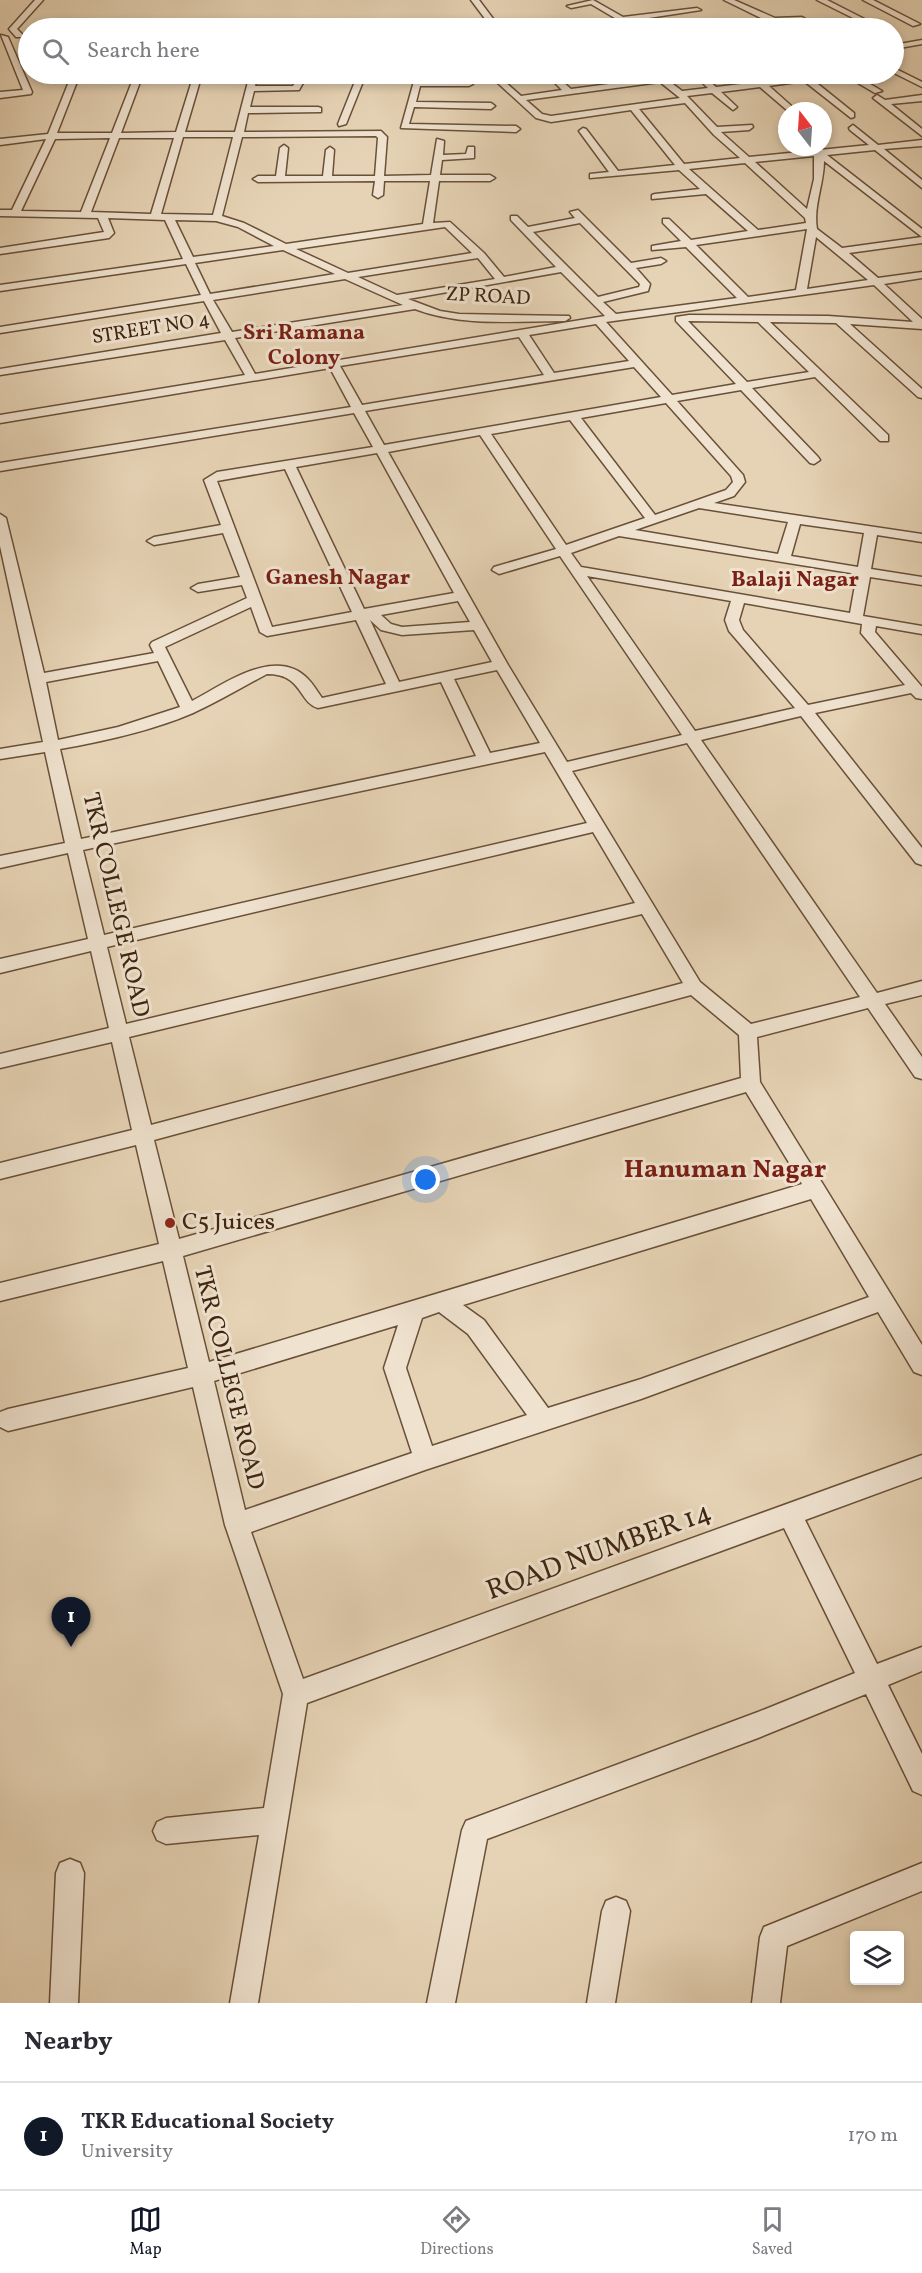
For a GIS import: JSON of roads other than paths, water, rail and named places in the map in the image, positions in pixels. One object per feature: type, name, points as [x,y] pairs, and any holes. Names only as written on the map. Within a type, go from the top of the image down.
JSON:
[{"type":"street","points":[[26,18],[39,0]]},
{"type":"street","points":[[474,0],[488,18]]},
{"type":"street","points":[[571,6],[609,0]]},
{"type":"street","points":[[678,0],[706,15]]},
{"type":"street","points":[[728,0],[768,18]]},
{"type":"street","points":[[821,0],[858,18]]},
{"type":"street","points":[[867,0],[919,23]]},
{"type":"street","points":[[592,2],[618,18]]},
{"type":"street","points":[[636,18],[697,10]]},
{"type":"street","points":[[904,26],[919,23]]},
{"type":"street","points":[[0,28],[16,32]]},
{"type":"street","points":[[18,29],[2,37],[18,71]]},
{"type":"street","points":[[904,45],[922,42]]},
{"type":"street","points":[[910,44],[922,51]]},
{"type":"street","points":[[904,75],[922,85]]},
{"type":"street","points":[[0,95],[28,92],[24,84]]},
{"type":"street","points":[[15,214],[52,136],[72,84]]},
{"type":"street","points":[[85,215],[135,84]]},
{"type":"street","points":[[155,216],[195,84]]},
{"type":"street","points":[[217,218],[251,84]]},
{"type":"street","points":[[250,89],[296,88],[298,84]]},
{"type":"street","points":[[342,123],[358,84]]},
{"type":"street","points":[[378,195],[383,137],[411,104],[417,84],[469,84]]},
{"type":"street","points":[[504,84],[540,116],[547,118],[633,107],[717,90],[771,84]]},
{"type":"street","points":[[561,84],[569,92]]},
{"type":"street","points":[[522,98],[569,92],[605,84]]},
{"type":"street","points":[[669,84],[811,224],[876,282],[916,312],[922,326]]},
{"type":"street","points":[[710,84],[733,107]]},
{"type":"street","points":[[746,84],[750,87]]},
{"type":"street","points":[[811,84],[851,115]]},
{"type":"street","points":[[860,84],[922,134]]},
{"type":"street","points":[[764,86],[783,102]]},
{"type":"street","points":[[879,97],[922,98]]},
{"type":"street","points":[[411,104],[491,106]]},
{"type":"street","points":[[633,107],[682,168],[757,234]]},
{"type":"street","points":[[244,110],[318,110]]},
{"type":"street","points":[[715,130],[749,127]]},
{"type":"street","points":[[853,128],[922,185]]},
{"type":"street","points":[[0,142],[52,136],[238,135],[516,129]]},
{"type":"street","points":[[583,131],[616,174]]},
{"type":"street","points":[[428,227],[440,141]]},
{"type":"street","points":[[832,150],[922,143]]},
{"type":"street","points":[[280,178],[284,148]]},
{"type":"street","points":[[438,158],[471,156],[471,149]]},
{"type":"street","points":[[327,179],[330,150]]},
{"type":"street","points":[[592,177],[780,156]]},
{"type":"street","points":[[801,293],[819,179],[819,156]]},
{"type":"street","points":[[826,156],[922,234]]},
{"type":"street","points":[[258,178],[490,178]]},
{"type":"street","points":[[655,197],[708,191]]},
{"type":"street","name":"ZP ROAD","points":[[0,213],[217,218],[241,225],[395,298],[459,317],[760,318],[922,326]]},
{"type":"street","points":[[0,250],[105,236],[109,233],[102,215]]},
{"type":"street","points":[[168,216],[207,298],[252,378]]},
{"type":"street","points":[[525,230],[579,216],[645,284],[644,289],[596,301]]},
{"type":"street","points":[[514,218],[613,318]]},
{"type":"street","points":[[666,221],[746,301]]},
{"type":"street","points":[[0,288],[447,224],[480,255],[502,280]]},
{"type":"street","points":[[656,248],[811,224]]},
{"type":"street","points":[[842,251],[922,240]]},
{"type":"street","points":[[0,330],[480,255]]},
{"type":"street","points":[[629,266],[661,261]]},
{"type":"street","points":[[395,298],[564,268]]},
{"type":"street","points":[[0,419],[613,318],[922,275]]},
{"type":"street","points":[[801,293],[922,395]]},
{"type":"street","name":"STREET NO 4","points":[[0,372],[416,306]]},
{"type":"street","points":[[760,318],[815,374],[884,438]]},
{"type":"street","points":[[680,319],[814,460]]},
{"type":"street","points":[[499,570],[564,551],[730,493],[739,482],[737,475],[599,321]]},
{"type":"street","points":[[523,334],[551,377]]},
{"type":"street","points":[[0,467],[637,363]]},
{"type":"street","points":[[334,364],[501,665],[694,987],[748,1032],[751,1083],[922,1365]]},
{"type":"street","points":[[462,596],[267,632],[210,483],[212,478],[815,374]]},
{"type":"street","points":[[573,416],[653,520]]},
{"type":"street","points":[[484,432],[576,570],[922,1072]]},
{"type":"street","points":[[289,465],[364,613],[394,686]]},
{"type":"street","points":[[697,504],[922,538]]},
{"type":"street","name":"TKR COLLEGE ROAD","points":[[0,518],[74,846],[237,1525],[296,1694],[244,2003]]},
{"type":"street","points":[[783,559],[795,519]]},
{"type":"street","points":[[154,541],[228,528]]},
{"type":"street","points":[[871,531],[864,573],[863,618],[868,633],[918,692]]},
{"type":"street","points":[[619,532],[922,581]]},
{"type":"street","points":[[576,570],[922,630]]},
{"type":"street","points":[[198,588],[246,579]]},
{"type":"street","points":[[739,597],[732,620],[736,631],[805,710],[922,860]]},
{"type":"street","points":[[189,709],[157,645],[254,600]]},
{"type":"street","points":[[364,613],[386,627],[402,631],[479,625]]},
{"type":"street","points":[[38,679],[163,656]]},
{"type":"street","points":[[0,754],[51,747],[126,731],[189,709],[264,670],[281,670],[301,680],[318,703],[501,665]]},
{"type":"street","points":[[445,676],[485,759]]},
{"type":"street","points":[[562,768],[805,710],[918,692]]},
{"type":"street","points":[[0,862],[549,746]]},
{"type":"street","points":[[0,966],[597,826]]},
{"type":"street","points":[[0,1061],[646,907]]},
{"type":"street","points":[[0,1171],[143,1135],[694,987]]},
{"type":"street","points":[[748,1032],[874,1002],[922,988]]},
{"type":"street","points":[[0,1292],[171,1250],[751,1083]]},
{"type":"street","points":[[8,1420],[201,1375],[815,1189]]},
{"type":"street","points":[[237,1525],[425,1459],[641,1389],[883,1301]]},
{"type":"street","points":[[442,1302],[476,1327],[544,1421]]},
{"type":"street","points":[[413,1311],[395,1368],[425,1459]]},
{"type":"street","name":"ROAD NUMBER 14","points":[[296,1694],[922,1466]]},
{"type":"street","points":[[790,1514],[922,1782]]},
{"type":"street","points":[[441,2003],[475,1830],[758,1725],[922,1659]]},
{"type":"street","points":[[166,1831],[274,1821]]},
{"type":"street","points":[[64,2003],[70,1874]]},
{"type":"street","points":[[766,2003],[774,1937],[922,1877]]},
{"type":"street","points":[[601,2003],[616,1911]]},
{"type":"place","name":"C5 Juices","points":[[170,1223]]},
{"type":"place","name":"TKR Educational Society","points":[[71,1647]]},
{"type":"district","name":"Sri Ramana Colony","points":[[304,346]]},
{"type":"district","name":"Ganesh Nagar","points":[[338,578]]},
{"type":"district","name":"Balaji Nagar","points":[[795,580]]},
{"type":"district","name":"Hanuman Nagar","points":[[725,1170]]}]
